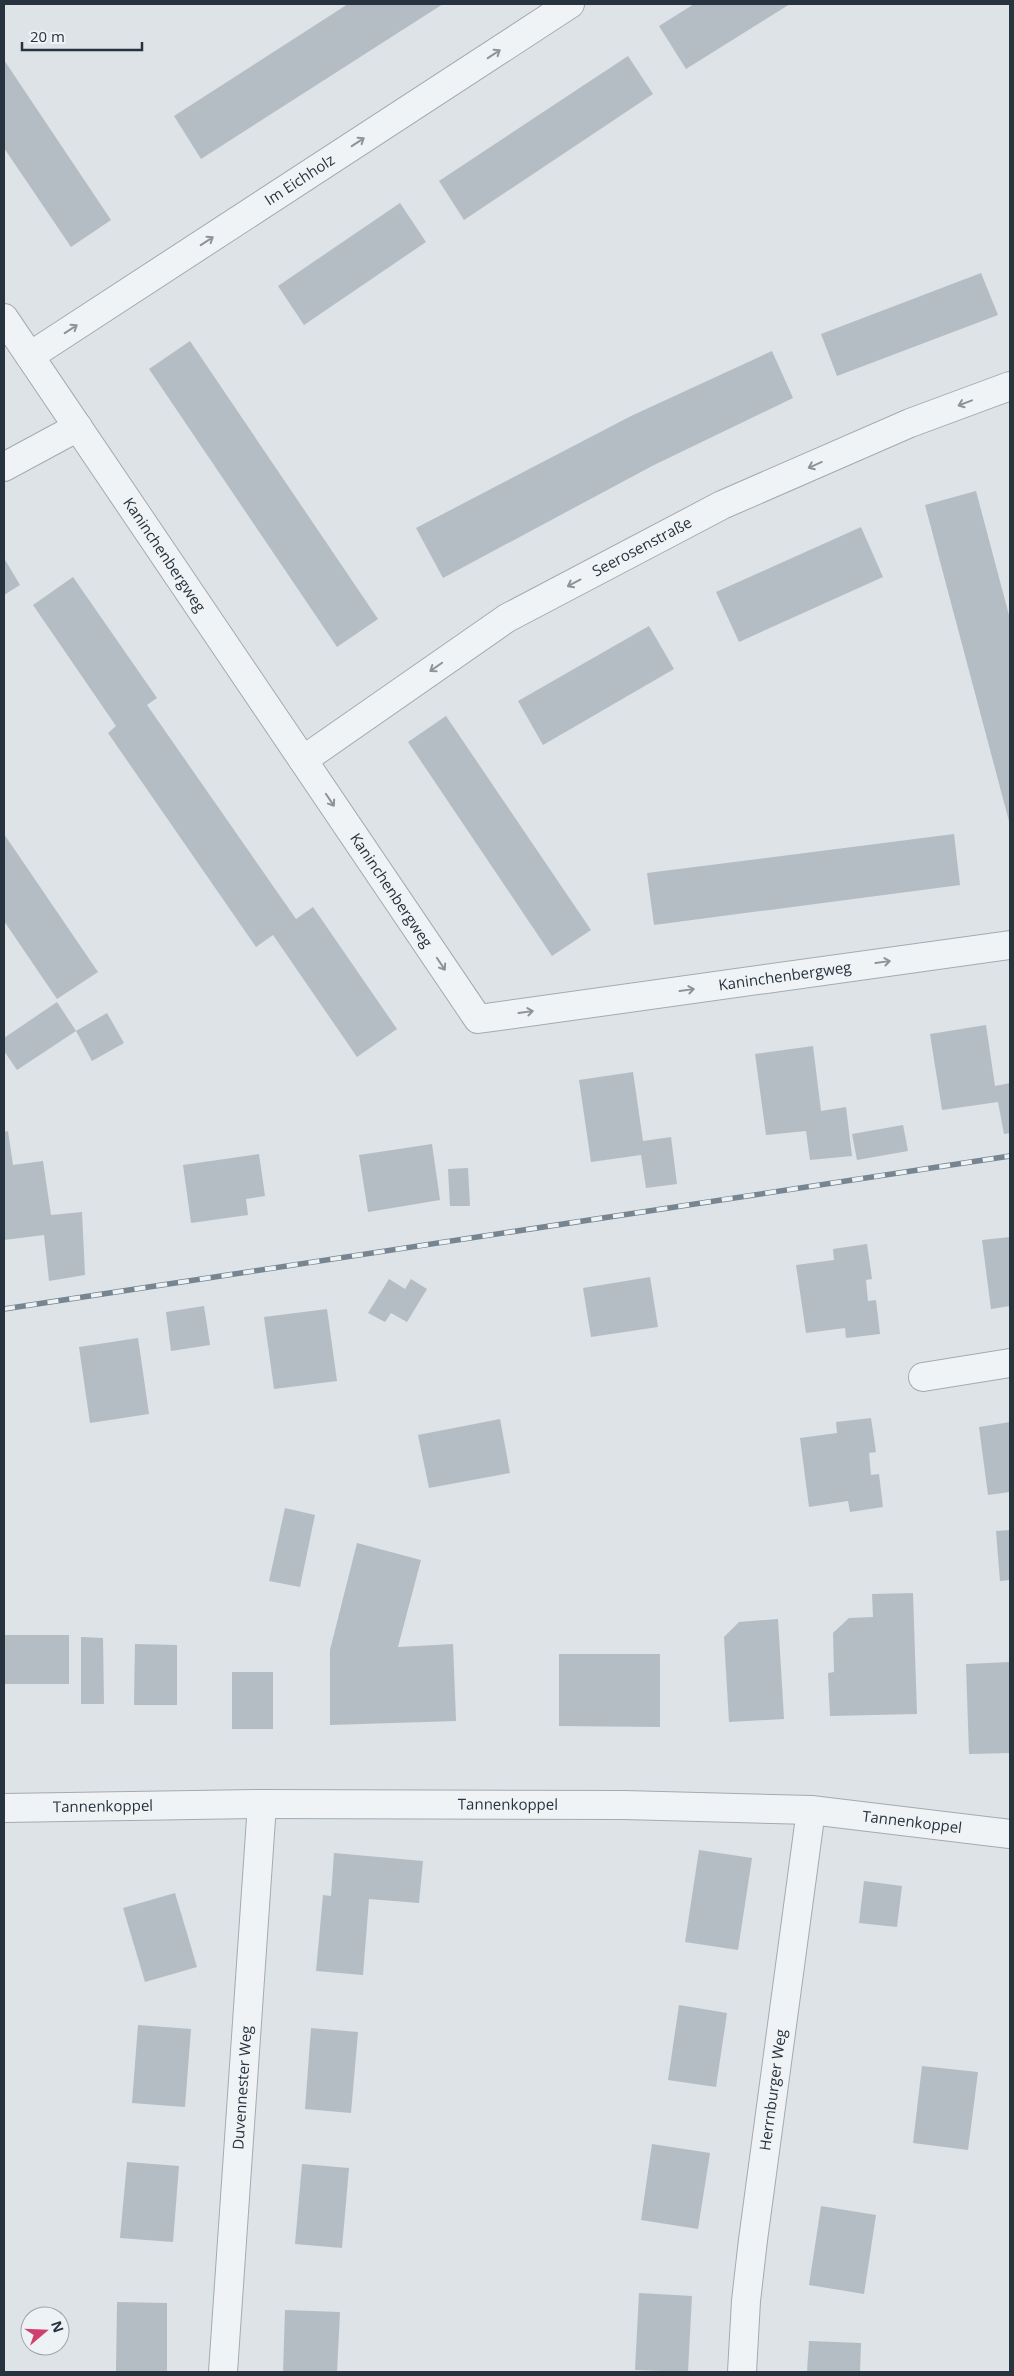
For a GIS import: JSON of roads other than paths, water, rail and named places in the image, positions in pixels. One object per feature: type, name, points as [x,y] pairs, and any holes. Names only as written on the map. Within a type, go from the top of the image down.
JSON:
[{"type":"street","name":"Im Eichholz","points":[[30,356],[570,4]]},
{"type":"street","name":"Kaninchenbergweg","points":[[4,318],[478,1019],[1010,945]]},
{"type":"street","name":"Seerosenstraße","points":[[303,760],[507,618],[524,609],[722,505],[910,423],[1010,386]]},
{"type":"street","points":[[4,467],[78,427]]},
{"type":"street","points":[[923,1377],[1010,1363]]},
{"type":"street","name":"Tannenkoppel","points":[[4,1808],[262,1804],[614,1805],[811,1810],[1010,1834]]},
{"type":"street","name":"Duvennester Weg","points":[[223,2372],[262,1804]]},
{"type":"street","name":"Herrnburger Weg","points":[[742,2372],[746,2301],[753,2240],[811,1810]]},
{"type":"railway","points":[[4,1309],[1010,1156]]}]
